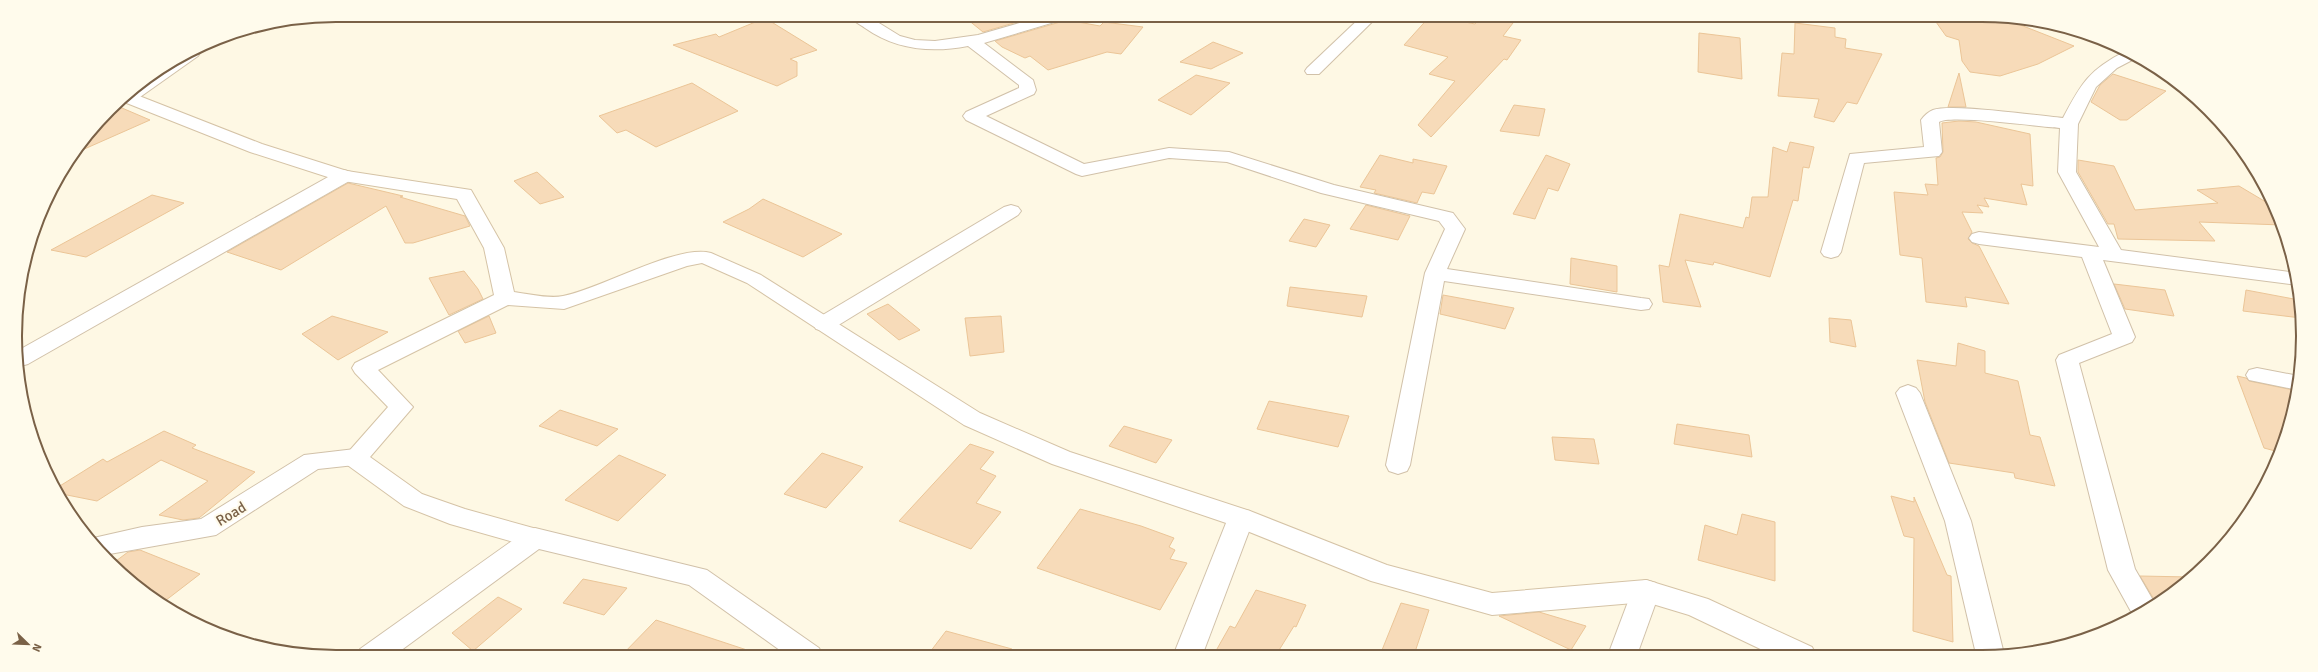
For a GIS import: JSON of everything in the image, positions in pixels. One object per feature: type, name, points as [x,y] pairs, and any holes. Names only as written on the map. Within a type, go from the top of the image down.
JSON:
[{"type":"street","points":[[867,22],[893,39],[920,47],[955,45],[1038,22]]},
{"type":"street","points":[[1313,71],[1365,22]]},
{"type":"street","points":[[971,41],[1027,83],[1028,90],[972,116],[1082,170],[1169,153],[1229,158],[1328,189],[1446,217],[1455,229],[1435,273],[1398,465]]},
{"type":"street","points":[[2114,256],[2067,172],[2069,124],[2089,85],[2111,65],[2126,57]]},
{"type":"street","points":[[130,99],[256,148],[344,176],[464,194],[494,248],[505,298]]},
{"type":"street","points":[[1831,252],[1856,158],[1933,152],[1930,120],[1938,114],[1965,114],[2069,124]]},
{"type":"street","points":[[23,357],[344,176]]},
{"type":"street","points":[[824,324],[1011,211]]},
{"type":"street","points":[[1979,238],[2290,278]]},
{"type":"street","points":[[2090,253],[2124,337],[2067,360],[2122,570],[2142,606]]},
{"type":"street","points":[[800,650],[697,577],[535,538],[459,517],[413,500],[355,458],[401,407],[363,368],[505,298],[564,303],[683,260],[704,257],[754,278],[972,419],[1062,458],[1241,518],[1381,574],[1492,604],[1646,591],[1698,607],[1791,650]]},
{"type":"street","points":[[1435,273],[1641,304]]},
{"type":"street","points":[[2257,376],[2292,382]]},
{"type":"street","points":[[1908,393],[1958,521],[1989,650]]},
{"type":"street","name":"Road","points":[[102,546],[142,537],[207,528],[313,461],[355,458]]},
{"type":"street","points":[[1189,650],[1241,518]]},
{"type":"street","points":[[380,650],[535,538]]},
{"type":"street","points":[[1624,650],[1646,591]]},
{"type":"building","points":[[755,22],[772,22],[817,50],[790,59],[797,62],[797,76],[777,86],[673,45],[716,34],[719,37]]},
{"type":"building","points":[[971,22],[1017,22],[983,32]]},
{"type":"building","points":[[1060,22],[1078,22],[1100,26],[1104,22],[1143,27],[1121,54],[1107,52],[1048,70],[1030,56],[1025,58],[1002,47],[995,41]]},
{"type":"building","points":[[1425,22],[1465,22],[1475,24],[1477,22],[1509,22],[1513,23],[1503,36],[1521,40],[1507,60],[1504,59],[1431,137],[1418,125],[1455,81],[1429,74],[1448,57],[1404,45]]},
{"type":"building","points":[[1936,22],[2003,23],[2020,25],[2074,46],[2038,64],[2000,76],[1970,72],[1962,61],[1959,40],[1946,36]]},
{"type":"building","points":[[1795,23],[1835,28],[1835,37],[1846,39],[1845,48],[1882,54],[1857,104],[1847,102],[1834,122],[1814,117],[1819,99],[1778,96],[1782,53],[1794,54]]},
{"type":"building","points":[[1699,33],[1740,38],[1742,79],[1698,72]]},
{"type":"building","points":[[1213,42],[1243,53],[1211,69],[1180,62]]},
{"type":"building","points":[[1959,73],[1966,107],[1948,107]]},
{"type":"building","points":[[2113,74],[2166,91],[2127,120],[2120,120],[2091,102],[2100,85]]},
{"type":"building","points":[[1196,75],[1230,83],[1191,115],[1158,100]]},
{"type":"building","points":[[692,83],[738,111],[656,147],[626,130],[617,133],[599,116]]},
{"type":"building","points":[[1514,105],[1545,109],[1539,136],[1500,131]]},
{"type":"building","points":[[121,108],[150,120],[84,149],[100,129]]},
{"type":"building","points":[[1959,121],[1976,122],[2030,134],[2033,186],[2021,184],[2027,205],[1984,198],[1989,207],[1977,205],[1983,213],[1962,212],[1972,232],[1968,239],[1972,243],[1979,246],[2009,304],[1965,297],[1967,307],[1926,302],[1922,258],[1900,255],[1894,192],[1928,195],[1925,184],[1938,185],[1936,158],[1940,157],[1943,152],[1942,123]]},
{"type":"building","points":[[1790,142],[1814,147],[1809,168],[1803,167],[1798,201],[1793,200],[1770,277],[1714,262],[1713,265],[1685,260],[1701,307],[1663,302],[1659,265],[1669,267],[1680,214],[1743,228],[1746,217],[1749,218],[1752,197],[1768,197],[1773,147],[1787,152]]},
{"type":"building","points":[[1380,155],[1413,163],[1413,159],[1447,166],[1434,194],[1422,192],[1417,203],[1374,193],[1376,190],[1360,187]]},
{"type":"building","points":[[1546,155],[1570,164],[1558,191],[1548,188],[1535,219],[1513,214]]},
{"type":"building","points":[[2078,160],[2114,166],[2135,210],[2218,203],[2197,190],[2239,186],[2266,202],[2275,225],[2199,222],[2215,241],[2118,239],[2114,224],[2108,224],[2078,172]]},
{"type":"building","points":[[537,172],[564,197],[540,204],[514,181]]},
{"type":"building","points":[[348,183],[403,196],[400,197],[465,216],[470,226],[413,243],[405,243],[386,206],[281,270],[227,252]]},
{"type":"building","points":[[152,195],[184,203],[86,257],[51,250]]},
{"type":"building","points":[[763,199],[842,234],[803,257],[723,222],[749,209]]},
{"type":"building","points":[[1366,205],[1410,216],[1398,240],[1350,229]]},
{"type":"building","points":[[1304,219],[1330,225],[1316,247],[1289,241]]},
{"type":"building","points":[[1571,258],[1617,266],[1617,292],[1570,284]]},
{"type":"building","points":[[464,271],[478,289],[483,299],[449,315],[429,278]]},
{"type":"building","points":[[2114,284],[2165,290],[2174,316],[2125,309]]},
{"type":"building","points":[[1290,287],[1367,296],[1362,317],[1287,306]]},
{"type":"building","points":[[2246,290],[2293,299],[2295,317],[2243,311]]},
{"type":"building","points":[[1443,295],[1514,308],[1505,329],[1440,314]]},
{"type":"building","points":[[888,304],[920,330],[899,340],[867,314]]},
{"type":"building","points":[[332,316],[388,332],[338,360],[302,334]]},
{"type":"building","points":[[489,316],[496,333],[465,343],[458,331]]},
{"type":"building","points":[[1001,316],[1004,352],[970,356],[965,318]]},
{"type":"building","points":[[1829,318],[1851,320],[1856,347],[1830,342]]},
{"type":"building","points":[[1958,343],[1985,351],[1985,373],[2018,381],[2030,435],[2040,437],[2055,486],[2015,478],[2014,473],[1949,463],[1925,402],[1917,360],[1956,366]]},
{"type":"building","points":[[2237,376],[2246,378],[2249,381],[2291,390],[2285,417],[2274,451],[2264,448]]},
{"type":"building","points":[[1269,401],[1349,416],[1338,447],[1257,429]]},
{"type":"building","points":[[560,410],[618,429],[597,446],[539,426]]},
{"type":"building","points":[[1677,424],[1749,435],[1752,457],[1674,444]]},
{"type":"building","points":[[1124,426],[1172,440],[1156,463],[1109,446]]},
{"type":"building","points":[[164,431],[196,445],[192,448],[255,472],[199,518],[183,520],[159,515],[208,481],[161,460],[97,501],[65,495],[60,486],[103,459],[107,462]]},
{"type":"building","points":[[1552,437],[1594,439],[1599,464],[1555,460]]},
{"type":"building","points":[[970,444],[994,452],[980,469],[996,476],[976,503],[1001,512],[971,549],[899,521]]},
{"type":"building","points":[[822,453],[863,467],[826,508],[784,494]]},
{"type":"building","points":[[619,455],[666,475],[618,521],[565,500]]},
{"type":"building","points":[[1891,496],[1914,502],[1914,497],[1947,575],[1951,576],[1953,642],[1913,631],[1914,538],[1904,536]]},
{"type":"building","points":[[1080,509],[1141,526],[1174,538],[1169,547],[1175,550],[1170,559],[1187,563],[1160,610],[1037,568]]},
{"type":"building","points":[[1742,514],[1775,522],[1775,581],[1698,560],[1705,525],[1737,535]]},
{"type":"building","points":[[140,550],[200,574],[166,600],[145,585],[117,560],[128,552]]},
{"type":"building","points":[[2140,576],[2183,577],[2173,585],[2154,599]]},
{"type":"building","points":[[583,579],[627,588],[604,615],[563,603]]},
{"type":"building","points":[[1256,590],[1306,605],[1296,627],[1294,626],[1279,650],[1216,650],[1230,626],[1235,628]]},
{"type":"building","points":[[498,597],[522,609],[474,650],[472,650],[452,633]]},
{"type":"building","points":[[1401,603],[1429,610],[1416,650],[1382,650]]},
{"type":"building","points":[[1539,612],[1586,626],[1571,650],[1499,616]]},
{"type":"building","points":[[656,620],[747,650],[627,650]]},
{"type":"building","points":[[946,631],[1012,649],[1012,650],[932,650]]}]
